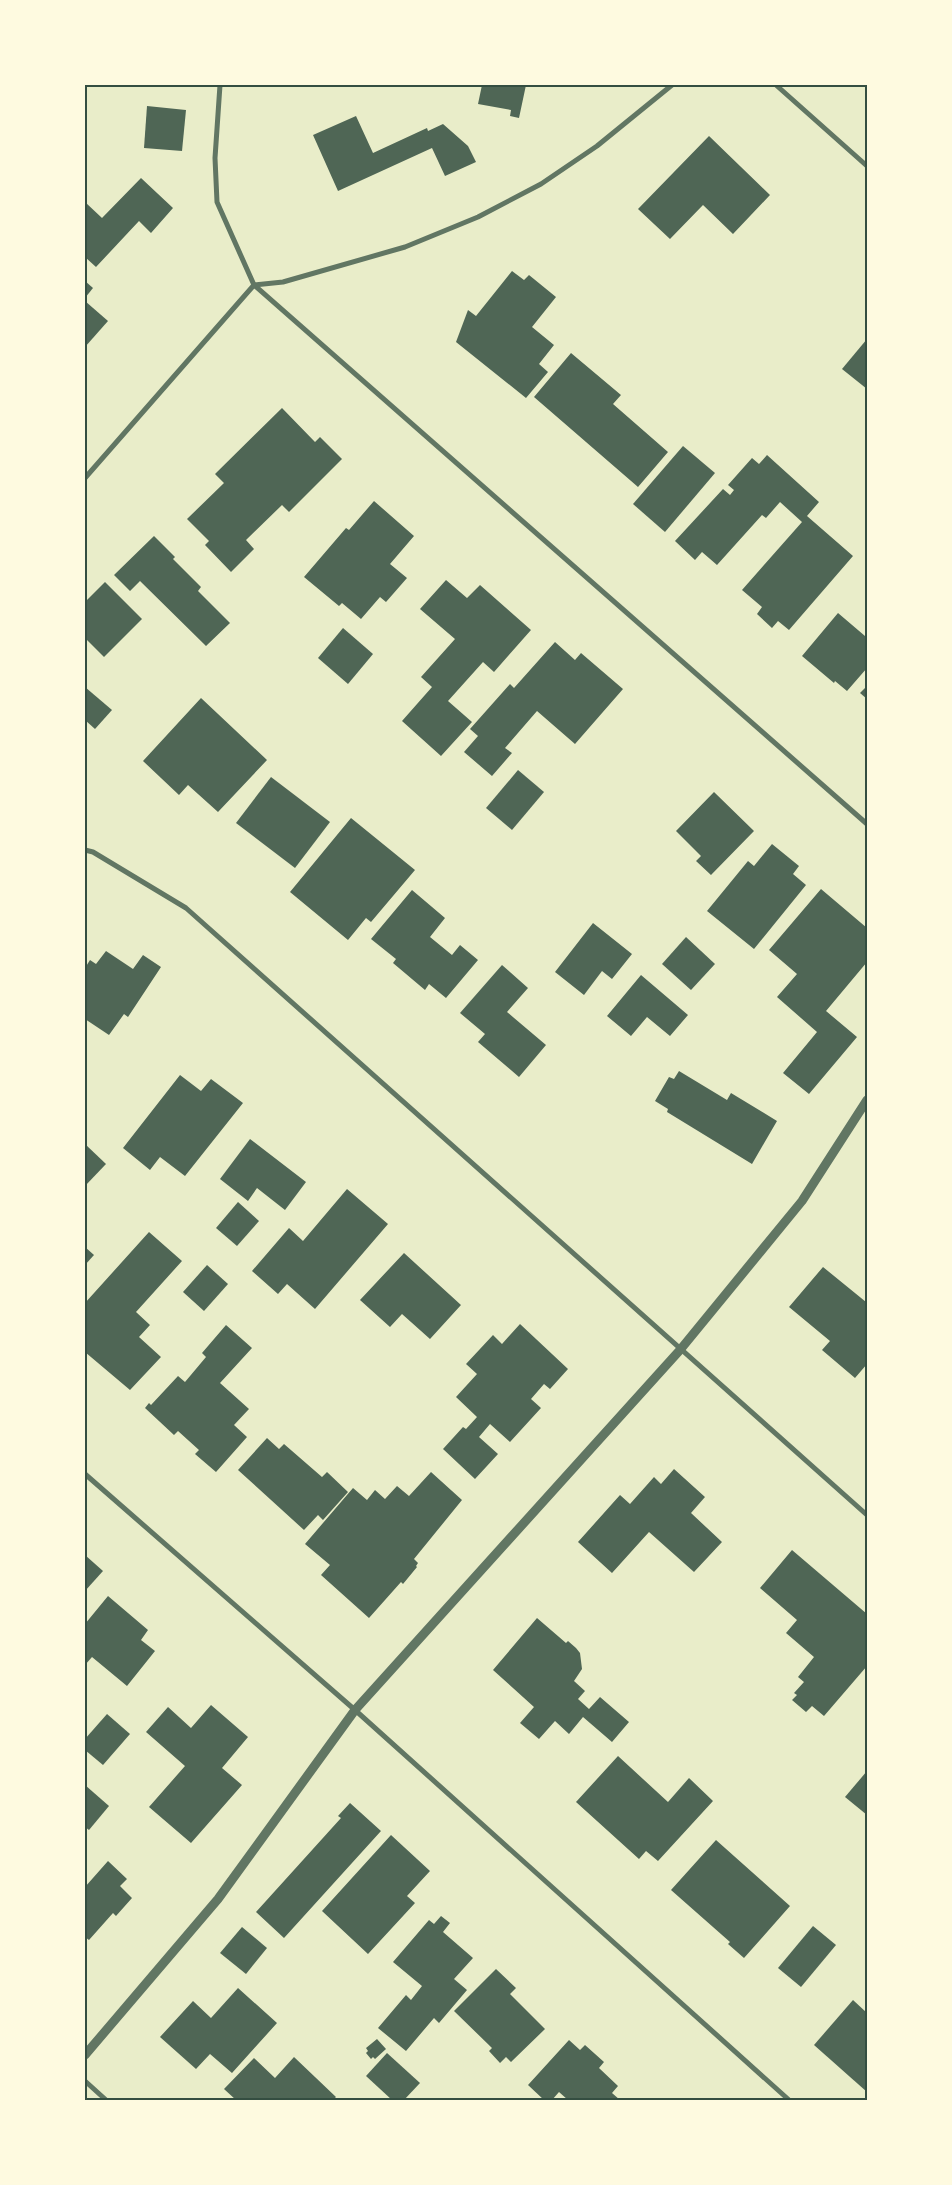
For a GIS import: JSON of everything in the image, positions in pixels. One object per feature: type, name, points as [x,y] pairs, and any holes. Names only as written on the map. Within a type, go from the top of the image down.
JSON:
[{"type":"street","points":[[220,85],[215,158],[217,202],[254,285],[867,824]]},
{"type":"street","points":[[85,478],[254,285],[283,282],[405,247],[478,217],[541,184],[597,146],[672,85]]},
{"type":"street","points":[[776,85],[867,166]]},
{"type":"street","points":[[85,850],[93,852],[186,908],[867,1515]]},
{"type":"street","points":[[85,2055],[218,1899],[355,1710],[680,1350],[802,1202],[867,1100]]},
{"type":"street","points":[[85,1474],[355,1710],[789,2100]]},
{"type":"street","points":[[85,2081],[106,2100]]},
{"type":"building","points":[[482,85],[526,85],[519,118],[510,116],[511,110],[478,104]]},
{"type":"building","points":[[147,106],[186,110],[182,151],[144,148]]},
{"type":"building","points":[[356,116],[373,153],[427,128],[428,131],[443,124],[468,146],[476,162],[445,176],[432,148],[338,191],[313,135]]},
{"type":"building","points":[[709,136],[770,195],[733,234],[703,205],[670,239],[638,209]]},
{"type":"building","points":[[141,178],[173,208],[151,233],[139,221],[96,267],[85,257],[85,202],[102,218]]},
{"type":"building","points":[[512,271],[524,280],[529,275],[556,297],[532,327],[554,345],[539,364],[548,372],[526,398],[456,342],[468,310],[476,316]]},
{"type":"building","points":[[85,281],[93,288],[85,298]]},
{"type":"building","points":[[85,301],[108,321],[85,347]]},
{"type":"building","points":[[867,339],[867,389],[842,369]]},
{"type":"building","points":[[571,353],[621,395],[613,404],[668,452],[638,487],[534,397]]},
{"type":"building","points":[[282,408],[315,442],[320,437],[342,459],[289,512],[282,505],[246,540],[254,549],[231,572],[205,545],[209,541],[187,519],[224,483],[215,474]]},
{"type":"building","points":[[683,446],[715,473],[665,532],[633,504]]},
{"type":"building","points":[[767,455],[819,502],[807,516],[853,556],[789,630],[778,621],[772,628],[757,614],[762,607],[742,590],[802,522],[780,502],[766,518],[762,515],[717,565],[702,552],[695,560],[675,541],[723,489],[730,495],[734,490],[728,485],[752,458],[759,464]]},
{"type":"building","points":[[374,501],[414,536],[390,564],[407,578],[386,602],[380,597],[361,619],[342,603],[339,606],[304,577],[346,528],[349,530]]},
{"type":"building","points":[[154,536],[175,557],[173,559],[201,587],[198,591],[230,623],[206,646],[140,581],[130,591],[114,575]]},
{"type":"building","points":[[446,580],[467,598],[480,585],[531,630],[494,672],[483,662],[448,701],[472,722],[441,756],[402,721],[432,687],[421,677],[455,639],[420,609]]},
{"type":"building","points":[[105,582],[142,619],[104,657],[85,638],[85,602]]},
{"type":"building","points":[[838,613],[865,636],[867,633],[867,668],[847,691],[835,681],[834,683],[802,656]]},
{"type":"building","points":[[343,628],[373,654],[348,684],[318,658]]},
{"type":"building","points":[[555,642],[575,660],[581,653],[623,689],[575,744],[537,711],[505,748],[512,753],[492,776],[464,752],[478,736],[470,729],[510,684],[514,688]]},
{"type":"building","points":[[867,686],[867,699],[860,693]]},
{"type":"building","points":[[85,687],[112,710],[95,729],[85,720]]},
{"type":"building","points":[[201,698],[267,760],[218,812],[188,785],[179,795],[143,761]]},
{"type":"building","points":[[518,770],[544,792],[512,830],[486,808]]},
{"type":"building","points":[[271,777],[330,822],[295,868],[236,823]]},
{"type":"building","points":[[714,792],[754,831],[711,875],[696,861],[701,856],[676,831]]},
{"type":"building","points":[[351,818],[415,870],[371,922],[366,918],[348,940],[290,892]]},
{"type":"building","points":[[772,844],[799,866],[793,874],[806,885],[754,949],[707,911],[748,861],[754,866]]},
{"type":"building","points":[[821,889],[867,928],[867,962],[826,1011],[857,1037],[809,1094],[783,1073],[817,1032],[777,997],[797,974],[769,950]]},
{"type":"building","points":[[412,890],[445,918],[430,937],[452,955],[460,945],[478,960],[446,998],[429,984],[425,990],[393,963],[396,959],[371,939]]},
{"type":"building","points":[[593,923],[632,954],[612,979],[602,971],[584,995],[555,972]]},
{"type":"building","points":[[686,937],[715,964],[691,990],[662,964]]},
{"type":"building","points":[[106,951],[133,969],[143,955],[161,967],[128,1017],[124,1014],[109,1035],[85,1019],[85,968],[90,960],[96,964]]},
{"type":"building","points":[[502,965],[528,988],[507,1012],[546,1045],[519,1077],[478,1042],[485,1034],[460,1013]]},
{"type":"building","points":[[641,975],[688,1015],[670,1036],[647,1017],[631,1036],[607,1016]]},
{"type":"building","points":[[679,1071],[727,1100],[731,1093],[777,1121],[752,1164],[667,1112],[668,1109],[655,1101],[669,1077],[674,1079]]},
{"type":"building","points":[[180,1075],[201,1091],[211,1079],[243,1103],[185,1176],[160,1157],[150,1170],[123,1148]]},
{"type":"building","points":[[250,1139],[306,1182],[285,1210],[257,1188],[248,1201],[220,1179]]},
{"type":"building","points":[[85,1144],[106,1164],[85,1186]]},
{"type":"building","points":[[347,1189],[388,1224],[315,1309],[287,1284],[278,1294],[252,1271],[289,1228],[303,1241]]},
{"type":"building","points":[[238,1202],[259,1221],[237,1246],[216,1228]]},
{"type":"building","points":[[149,1232],[182,1261],[136,1312],[150,1325],[139,1337],[161,1357],[130,1390],[85,1352],[85,1303]]},
{"type":"building","points":[[85,1247],[94,1255],[85,1265]]},
{"type":"building","points":[[404,1253],[461,1305],[430,1339],[402,1314],[390,1327],[360,1300]]},
{"type":"building","points":[[207,1265],[228,1284],[204,1311],[183,1292]]},
{"type":"building","points":[[823,1267],[867,1301],[867,1364],[855,1378],[822,1350],[830,1341],[789,1307]]},
{"type":"building","points":[[520,1324],[568,1369],[550,1389],[544,1384],[531,1399],[541,1408],[510,1442],[490,1424],[479,1437],[498,1454],[475,1479],[443,1449],[463,1427],[466,1429],[477,1417],[456,1397],[477,1374],[466,1364],[493,1335],[502,1344]]},
{"type":"building","points":[[226,1325],[252,1348],[220,1383],[249,1409],[234,1425],[247,1437],[216,1472],[195,1454],[199,1450],[178,1431],[174,1435],[145,1408],[149,1403],[151,1405],[178,1376],[185,1382],[206,1357],[202,1353]]},
{"type":"building","points":[[267,1438],[279,1449],[284,1444],[322,1477],[327,1472],[348,1492],[323,1520],[318,1515],[304,1530],[238,1470]]},
{"type":"building","points":[[674,1469],[705,1497],[691,1513],[722,1542],[694,1572],[649,1532],[612,1573],[578,1542],[620,1495],[630,1504],[654,1477],[661,1484]]},
{"type":"building","points":[[431,1472],[462,1500],[414,1559],[418,1563],[417,1567],[369,1618],[321,1575],[330,1565],[305,1544],[353,1488],[367,1500],[375,1490],[385,1499],[397,1486],[409,1496]]},
{"type":"building","points":[[792,1550],[867,1614],[867,1666],[824,1716],[812,1706],[806,1712],[792,1700],[797,1695],[794,1693],[804,1682],[798,1677],[814,1657],[786,1633],[797,1620],[760,1588]]},
{"type":"building","points":[[85,1555],[103,1571],[85,1591]]},
{"type":"building","points":[[108,1596],[148,1630],[141,1640],[155,1651],[127,1686],[92,1657],[85,1665],[85,1624]]},
{"type":"building","points":[[537,1618],[566,1643],[568,1641],[580,1653],[582,1669],[574,1681],[585,1691],[578,1699],[589,1709],[600,1697],[629,1722],[612,1742],[583,1717],[569,1734],[555,1721],[539,1739],[520,1723],[534,1707],[493,1670]]},
{"type":"building","points":[[211,1705],[248,1737],[222,1768],[242,1785],[191,1843],[149,1807],[185,1766],[146,1732],[168,1707],[191,1728]]},
{"type":"building","points":[[107,1714],[130,1734],[103,1765],[85,1750],[85,1739]]},
{"type":"building","points":[[618,1756],[668,1802],[689,1778],[713,1801],[658,1861],[646,1851],[639,1859],[576,1802]]},
{"type":"building","points":[[867,1771],[867,1815],[845,1797]]},
{"type":"building","points":[[85,1785],[109,1806],[89,1830],[85,1827]]},
{"type":"building","points":[[350,1803],[381,1831],[284,1938],[256,1912],[341,1818],[338,1816]]},
{"type":"building","points":[[391,1835],[430,1871],[407,1896],[415,1903],[368,1954],[322,1911]]},
{"type":"building","points":[[716,1840],[790,1906],[744,1958],[728,1944],[730,1942],[671,1890]]},
{"type":"building","points":[[108,1861],[127,1879],[120,1886],[132,1898],[116,1916],[113,1913],[89,1940],[85,1937],[85,1887]]},
{"type":"building","points":[[441,1916],[450,1923],[443,1932],[473,1958],[454,1979],[467,1990],[439,2023],[434,2018],[406,2051],[378,2028],[406,1995],[411,2000],[422,1986],[393,1962],[429,1920],[434,1924]]},
{"type":"building","points":[[813,1926],[836,1945],[801,1987],[778,1968]]},
{"type":"building","points":[[242,1927],[267,1948],[246,1974],[220,1953]]},
{"type":"building","points":[[496,1969],[516,1988],[510,1994],[545,2029],[511,2062],[506,2057],[500,2063],[489,2051],[492,2048],[454,2011]]},
{"type":"building","points":[[238,1988],[277,2023],[232,2073],[210,2054],[196,2069],[160,2037],[193,2001],[211,2018]]},
{"type":"building","points":[[853,2000],[867,2013],[867,2092],[814,2045]]},
{"type":"building","points":[[377,2039],[386,2049],[375,2059],[373,2057],[371,2059],[366,2053],[368,2051],[366,2048]]},
{"type":"building","points":[[569,2040],[580,2050],[585,2045],[604,2062],[599,2068],[618,2086],[612,2093],[620,2100],[568,2100],[559,2092],[552,2100],[544,2100],[528,2085]]},
{"type":"building","points":[[387,2053],[420,2083],[404,2100],[392,2100],[366,2076]]},
{"type":"building","points":[[294,2057],[336,2097],[333,2100],[236,2100],[224,2089],[254,2058],[275,2078]]}]
